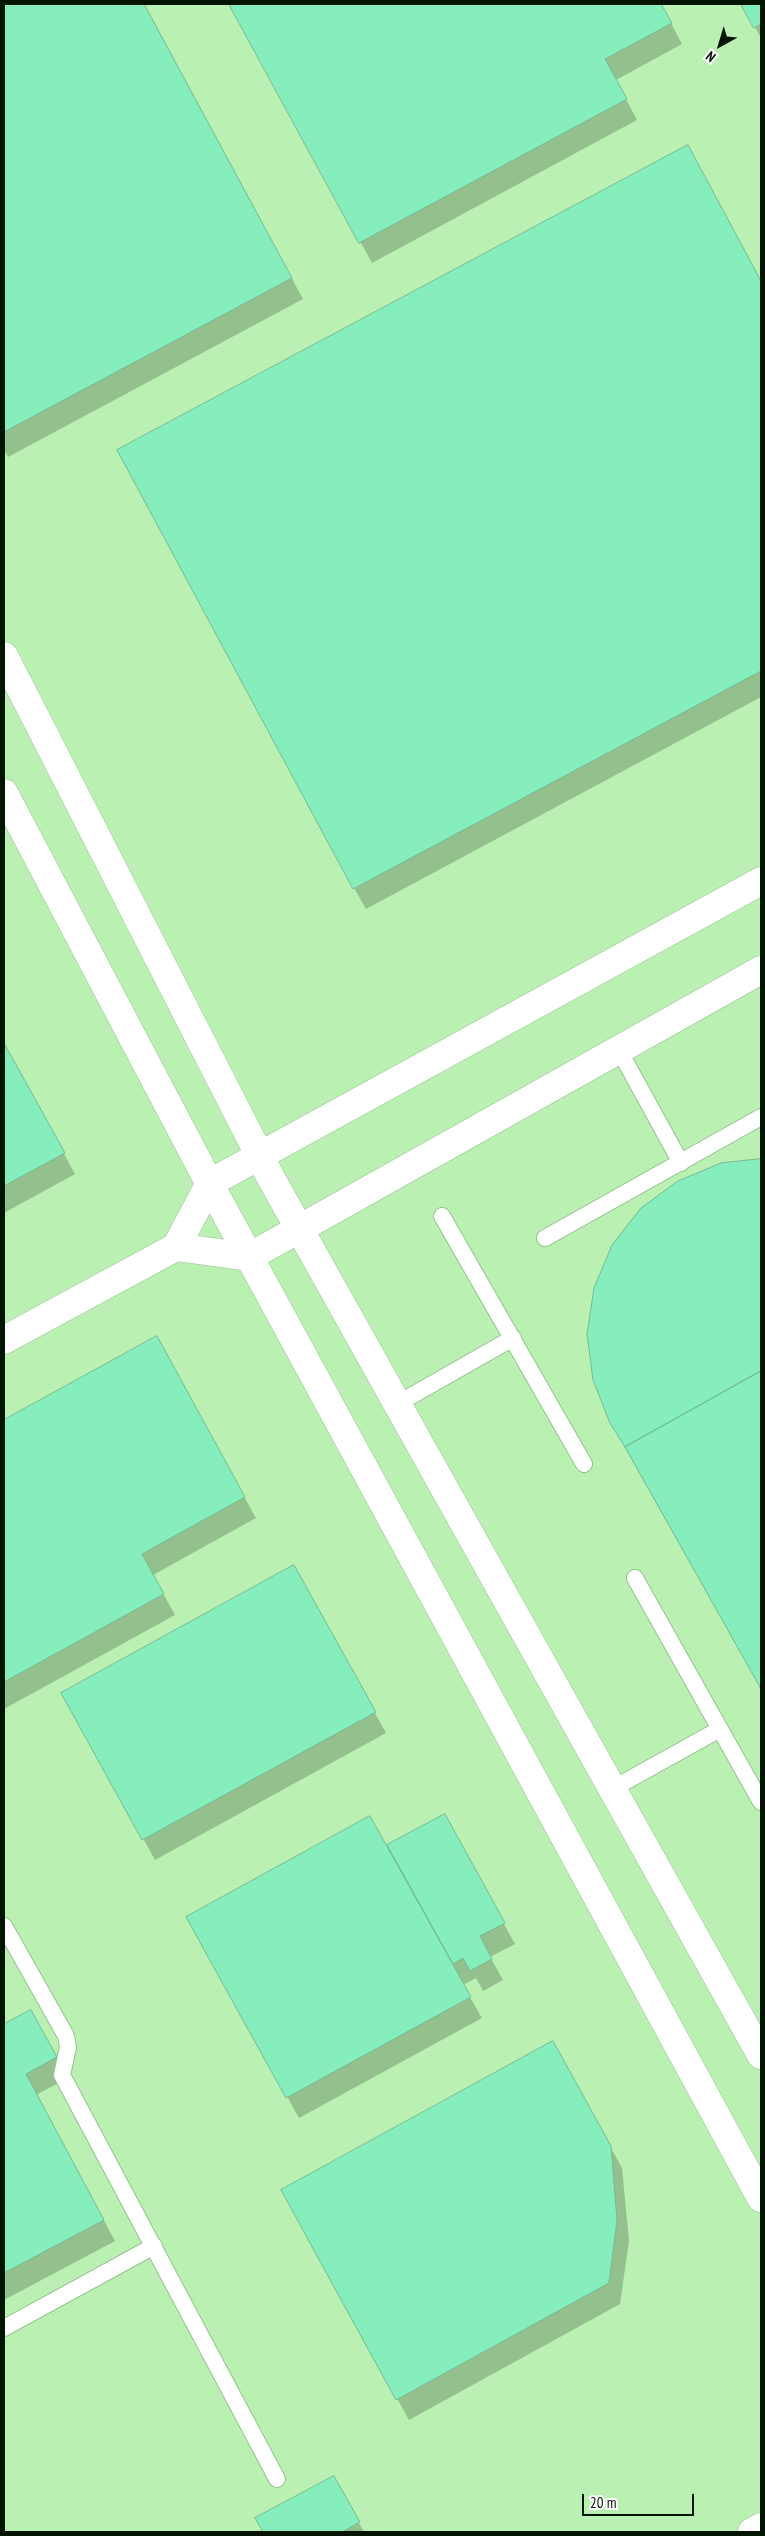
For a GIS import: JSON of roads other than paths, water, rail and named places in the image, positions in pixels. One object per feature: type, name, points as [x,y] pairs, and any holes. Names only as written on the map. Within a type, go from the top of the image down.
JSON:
[{"type":"street","points":[[4,656],[261,1156],[270,1178],[761,2054]]},
{"type":"street","points":[[4,793],[249,1257],[761,2198]]},
{"type":"street","points":[[4,1340],[176,1247],[210,1183],[761,881]]},
{"type":"street","points":[[176,1247],[249,1257],[761,970]]},
{"type":"street","points":[[752,2532],[761,2527]]},
{"type":"lane","points":[[618,1050],[681,1163]]},
{"type":"lane","points":[[545,1238],[761,1117]]},
{"type":"lane","points":[[442,1216],[584,1464]]},
{"type":"lane","points":[[397,1404],[513,1338]]},
{"type":"lane","points":[[635,1578],[761,1802]]},
{"type":"lane","points":[[612,1789],[720,1729]]},
{"type":"lane","points":[[4,1926],[66,2036],[68,2047],[62,2075],[277,2479]]},
{"type":"lane","points":[[4,2328],[154,2246]]}]
